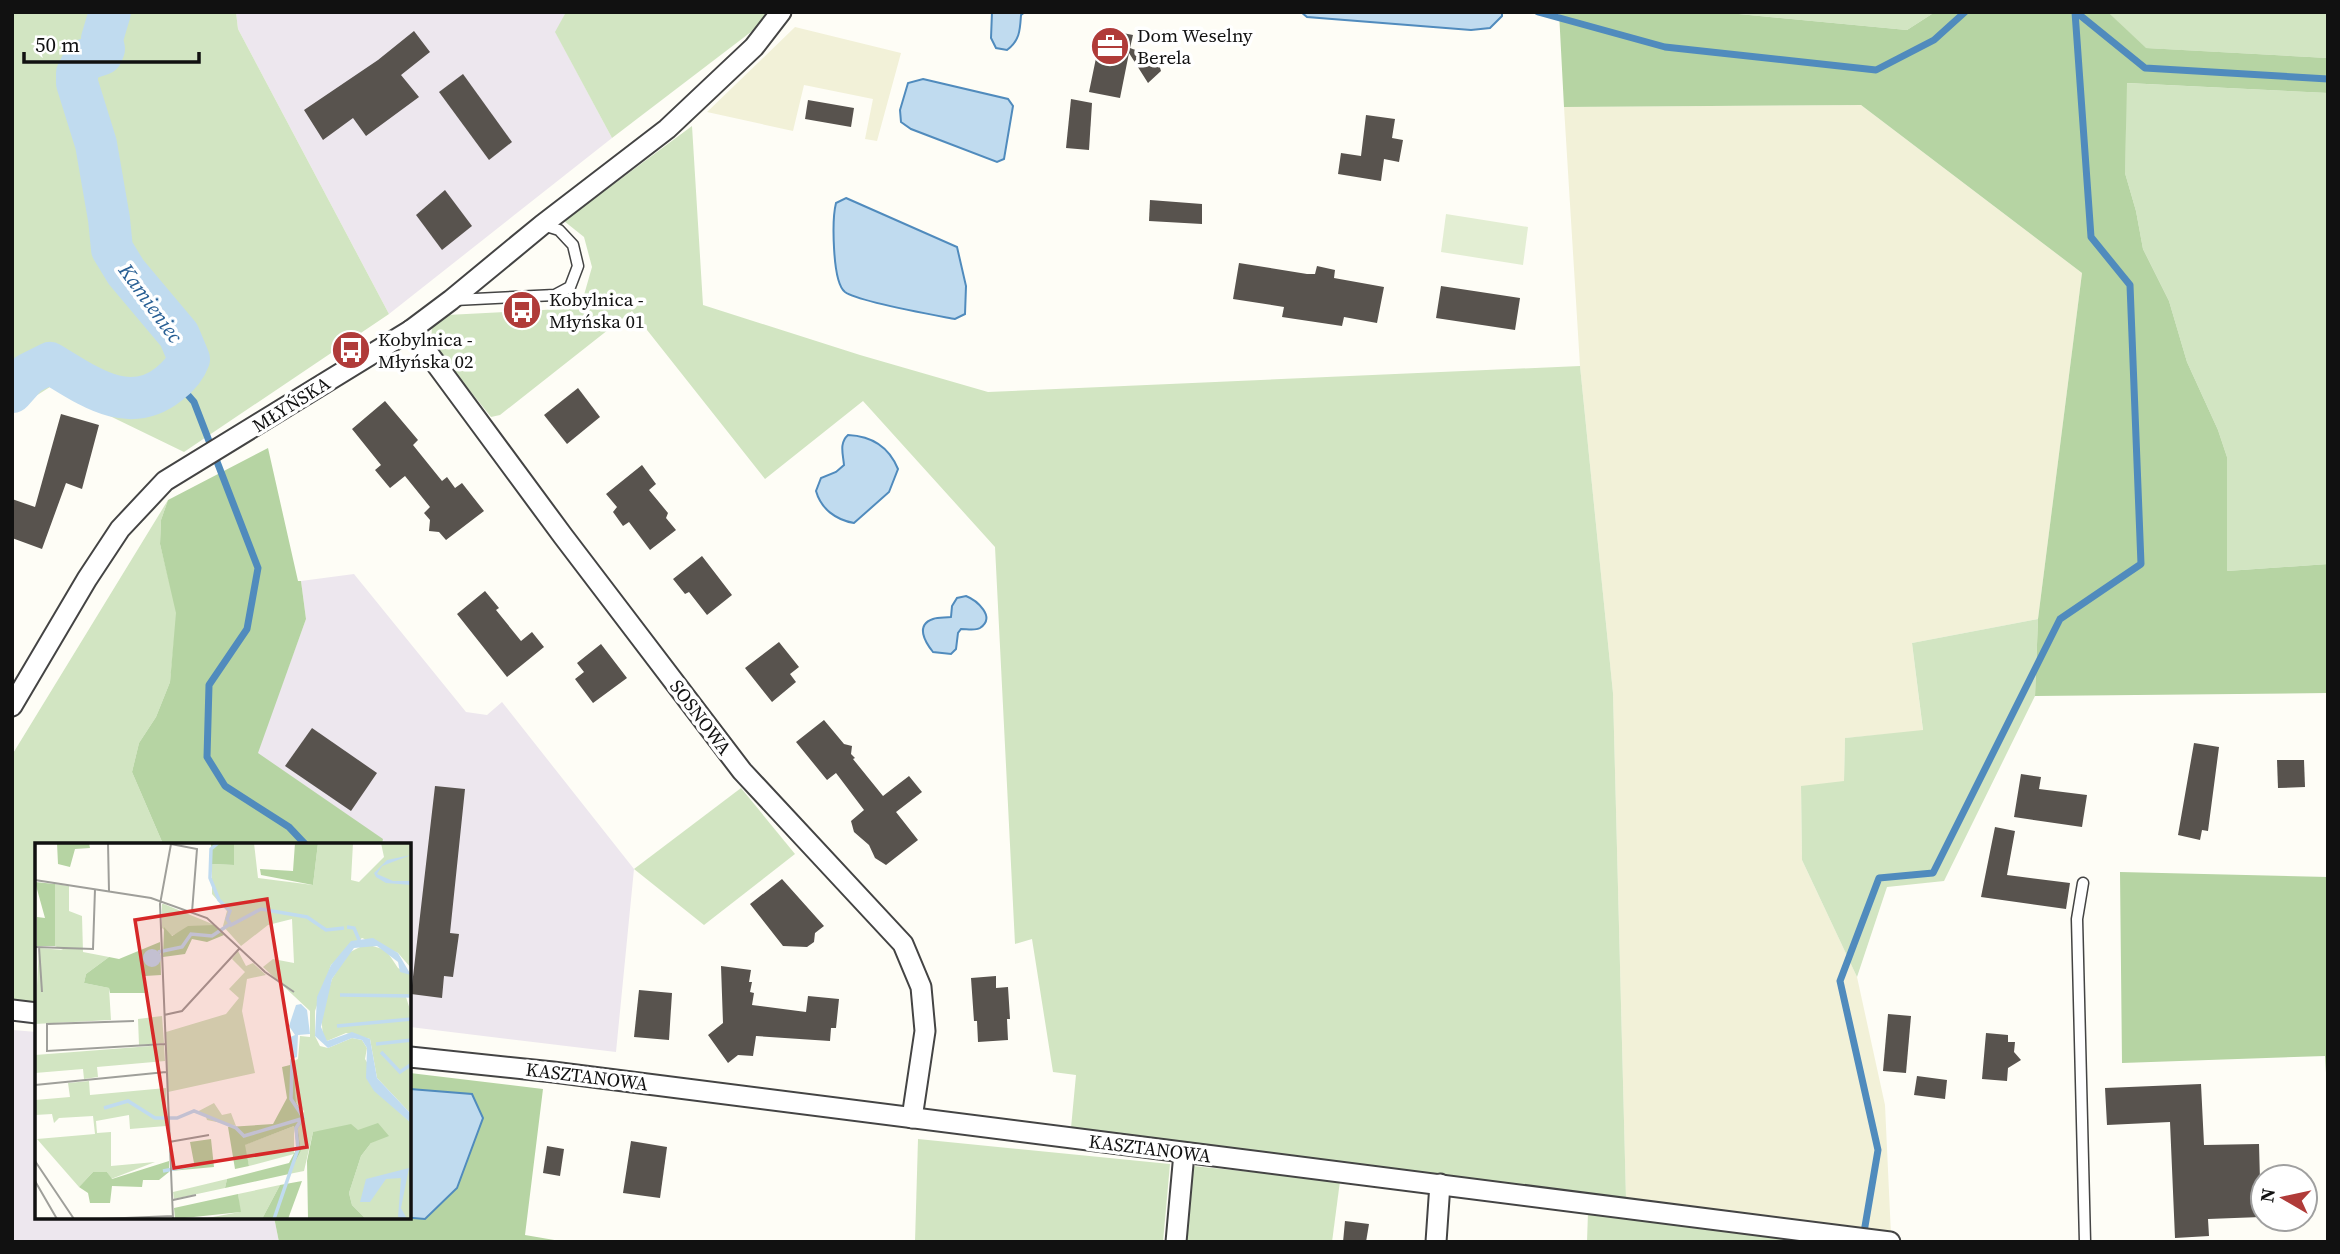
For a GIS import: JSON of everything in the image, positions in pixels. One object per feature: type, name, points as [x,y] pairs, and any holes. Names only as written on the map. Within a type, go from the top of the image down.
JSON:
[{"type":"street","name":"MŁYŃSKA","points":[[12,706],[120,529],[165,481],[411,330],[451,300],[542,225],[667,129],[754,47],[781,12]]},
{"type":"street","name":"SOSNOWA","points":[[411,330],[742,771],[903,944],[921,987],[925,1031],[912,1118]]},
{"type":"street","points":[[12,1010],[35,1013]]},
{"type":"street","name":"KASZTANOWA","points":[[411,1057],[553,1072],[1890,1242]]},
{"type":"street","points":[[1176,1242],[1184,1153]]},
{"type":"street","points":[[1436,1242],[1440,1184]]},
{"type":"lane","points":[[451,300],[555,295],[570,287],[578,266],[573,245],[559,230],[542,225]]},
{"type":"lane","points":[[2083,883],[2077,919],[2085,1242]]},
{"type":"shaded area","points":[[236,12],[566,12],[556,33],[612,138],[389,314],[238,29]]},
{"type":"shaded area","points":[[354,574],[466,712],[487,715],[502,702],[634,869],[616,1052],[411,1027],[411,843],[382,843],[382,839],[257,753],[306,619],[301,581]]},
{"type":"shaded area","points":[[12,1030],[35,1032],[35,1219],[274,1219],[279,1242],[12,1242]]},
{"type":"green space","points":[[12,12],[236,12],[238,29],[389,314],[184,452],[50,387],[12,411]]},
{"type":"green space","points":[[566,12],[777,12],[612,138],[555,32]]},
{"type":"green space","points":[[1559,12],[1718,12],[1907,30],[1935,12],[2108,12],[2146,48],[2328,58],[2328,93],[2127,83],[2125,173],[2143,249],[2169,301],[2187,362],[2218,430],[2227,457],[2227,571],[2328,564],[2328,693],[2035,696],[2038,619],[2082,273],[1861,105],[1564,107]]},
{"type":"green space","points":[[1718,12],[1935,12],[1907,30]]},
{"type":"green space","points":[[2108,12],[2328,12],[2328,58],[2145,48]]},
{"type":"green space","points":[[795,27],[901,53],[877,141],[865,139],[873,99],[804,85],[793,131],[707,112]]},
{"type":"green space","points":[[2126,83],[2328,93],[2328,564],[2227,571],[2227,457],[2218,430],[2187,362],[2169,301],[2143,249],[2125,173]]},
{"type":"green space","points":[[1861,105],[2082,273],[2038,619],[1912,643],[1923,731],[1845,738],[1844,782],[1801,787],[1802,860],[1857,977],[1885,1105],[1891,1235],[1626,1199],[1613,693],[1580,366],[1564,107]]},
{"type":"green space","points":[[692,126],[703,305],[988,392],[1580,366],[1613,693],[1626,1199],[1071,1128],[1076,1075],[1053,1072],[1032,939],[1015,944],[995,547],[863,401],[765,479],[632,311],[500,415],[491,417],[431,342],[432,327],[447,315],[561,309],[584,295],[592,267],[584,237],[564,221]]},
{"type":"green space","points":[[1446,214],[1528,227],[1523,265],[1441,252]]},
{"type":"green space","points":[[268,448],[298,581],[301,581],[306,619],[258,753],[383,839],[382,843],[163,843],[132,772],[139,743],[156,717],[170,682],[176,613],[160,544],[161,520],[168,500]]},
{"type":"green space","points":[[168,500],[161,520],[160,544],[177,613],[170,682],[156,717],[139,743],[132,772],[163,843],[35,843],[35,1003],[12,999],[12,755]]},
{"type":"green space","points":[[2038,619],[2035,696],[1944,881],[1887,887],[1857,977],[1802,860],[1801,786],[1844,781],[1845,738],[1923,730],[1912,643]]},
{"type":"green space","points":[[741,788],[795,854],[704,925],[634,869]]},
{"type":"green space","points":[[2120,872],[2328,877],[2328,1107],[2325,1056],[2122,1063]]},
{"type":"green space","points":[[411,1073],[543,1089],[525,1235],[566,1242],[279,1242],[274,1219],[411,1219]]},
{"type":"green space","points":[[918,1139],[1170,1164],[1163,1242],[915,1242]]},
{"type":"green space","points":[[1193,1166],[1340,1181],[1332,1242],[1185,1242]]},
{"type":"green space","points":[[1588,1212],[1812,1242],[1587,1242]]},
{"type":"water","points":[[992,12],[1025,12],[1021,15],[1017,38],[1007,50],[996,48],[991,38]]},
{"type":"water","points":[[1301,12],[1502,12],[1502,16],[1490,28],[1471,30],[1307,17]]},
{"type":"water","points":[[923,79],[1008,99],[1013,106],[1004,159],[997,162],[911,129],[901,122],[900,110],[908,83]]},
{"type":"water","points":[[846,198],[957,247],[966,286],[965,314],[955,319],[880,304],[845,292],[835,264],[834,222],[836,203]]},
{"type":"water","points":[[848,435],[872,440],[878,444],[890,455],[898,469],[889,492],[854,523],[830,513],[816,491],[821,478],[836,472],[844,465],[843,445]]},
{"type":"water","points":[[966,596],[983,609],[986,614],[985,624],[976,629],[961,629],[956,649],[951,654],[933,652],[923,634],[924,625],[933,619],[951,617],[952,606],[957,598]]},
{"type":"water","points":[[411,1089],[472,1094],[483,1118],[457,1188],[425,1219],[411,1218]]},
{"type":"building","points":[[1102,29],[1133,35],[1130,48],[1157,58],[1161,71],[1148,83],[1129,53],[1120,98],[1089,92]]},
{"type":"building","points":[[414,31],[430,52],[401,75],[419,97],[366,136],[353,118],[323,140],[304,110],[378,60]]},
{"type":"building","points":[[463,74],[512,142],[489,160],[439,92]]},
{"type":"building","points":[[1071,99],[1092,103],[1089,150],[1066,148]]},
{"type":"building","points":[[808,100],[854,108],[851,127],[805,119]]},
{"type":"building","points":[[1366,115],[1395,119],[1392,138],[1403,140],[1399,162],[1384,159],[1381,181],[1338,174],[1341,153],[1361,156]]},
{"type":"building","points":[[445,190],[472,226],[442,250],[416,215]]},
{"type":"building","points":[[1150,200],[1202,204],[1202,224],[1149,221]]},
{"type":"building","points":[[1239,263],[1307,274],[1315,274],[1317,266],[1335,270],[1334,278],[1384,287],[1377,323],[1344,317],[1342,326],[1282,317],[1284,307],[1233,299]]},
{"type":"building","points":[[1441,286],[1520,298],[1515,330],[1436,318]]},
{"type":"building","points":[[578,388],[600,417],[567,444],[544,415]]},
{"type":"building","points":[[385,401],[418,440],[413,445],[442,481],[447,477],[455,488],[462,483],[484,511],[446,540],[439,532],[429,531],[430,520],[424,513],[430,507],[405,476],[390,488],[375,470],[381,465],[352,429]]},
{"type":"building","points":[[61,414],[99,425],[82,489],[66,483],[42,549],[12,538],[12,499],[35,507]]},
{"type":"building","points":[[642,465],[656,484],[649,490],[668,513],[666,518],[676,530],[650,550],[629,522],[623,526],[613,512],[617,507],[606,494]]},
{"type":"building","points":[[702,556],[732,595],[707,615],[689,592],[685,594],[673,579]]},
{"type":"building","points":[[485,591],[499,608],[496,610],[521,641],[532,632],[544,647],[507,677],[457,614]]},
{"type":"building","points":[[779,642],[799,667],[790,674],[796,682],[772,702],[745,668]]},
{"type":"building","points":[[601,644],[627,678],[593,703],[575,679],[584,672],[577,663]]},
{"type":"building","points":[[824,720],[844,744],[852,746],[853,759],[883,796],[909,776],[922,792],[896,812],[918,840],[886,865],[875,858],[869,845],[854,832],[851,821],[864,810],[836,773],[827,780],[796,742]]},
{"type":"building","points":[[312,728],[377,773],[351,811],[285,766]]},
{"type":"building","points":[[2194,743],[2219,747],[2208,831],[2202,830],[2200,840],[2178,835]]},
{"type":"building","points":[[2277,760],[2304,760],[2305,787],[2278,788]]},
{"type":"building","points":[[2021,774],[2041,777],[2039,789],[2087,795],[2082,827],[2014,817]]},
{"type":"building","points":[[435,786],[465,789],[450,933],[459,934],[453,977],[444,976],[442,998],[411,994]]},
{"type":"building","points":[[1995,827],[2015,831],[2007,875],[2070,883],[2066,909],[1981,897]]},
{"type":"building","points":[[782,879],[824,926],[815,933],[814,942],[807,947],[783,946],[750,904]]},
{"type":"building","points":[[721,966],[751,970],[750,992],[754,993],[752,1005],[806,1012],[808,996],[839,999],[836,1028],[831,1028],[830,1041],[756,1036],[753,1056],[738,1055],[728,1063],[708,1035],[723,1023]]},
{"type":"building","points":[[996,976],[996,988],[1008,987],[1008,1040],[978,1042],[971,978]]},
{"type":"building","points":[[639,990],[672,993],[669,1040],[634,1037]]},
{"type":"building","points":[[1888,1014],[1911,1016],[1906,1073],[1883,1071]]},
{"type":"building","points":[[1986,1033],[2008,1035],[2008,1042],[2015,1042],[2014,1052],[2021,1060],[2008,1068],[2007,1081],[1982,1079]]},
{"type":"building","points":[[1917,1076],[1947,1080],[1945,1099],[1914,1095]]},
{"type":"building","points":[[2201,1084],[2204,1145],[2259,1144],[2260,1163],[2249,1163],[2249,1217],[2208,1219],[2209,1236],[2175,1238],[2170,1122],[2107,1125],[2105,1088]]},
{"type":"building","points":[[631,1141],[667,1147],[660,1198],[623,1193]]},
{"type":"building","points":[[547,1146],[564,1149],[560,1176],[543,1173]]},
{"type":"building","points":[[1345,1221],[1369,1224],[1366,1242],[1343,1242]]},
{"type":"waterway","name":"Kamieniec","points":[[12,392],[28,374],[50,363],[108,394],[138,398],[169,384],[181,373],[189,359],[179,335],[126,272],[112,249],[96,144],[77,83],[77,73],[84,60],[102,54],[102,39],[110,12]]},
{"type":"waterway","points":[[1538,12],[1665,47],[1876,70],[1934,40],[1965,12]]},
{"type":"waterway","points":[[1863,1238],[1878,1150],[1840,981],[1879,878],[1933,873],[2060,619],[2141,564],[2130,285],[2091,237],[2075,12]]},
{"type":"waterway","points":[[2076,12],[2145,68],[2328,79]]},
{"type":"waterway","points":[[175,380],[194,402],[258,568],[247,629],[209,685],[207,757],[225,786],[289,827],[304,843]]},
{"type":"place","name":"Dom Weselny Berela","points":[[1110,46]]},
{"type":"place","name":"Kobylnica - Młyńska 01","points":[[522,310]]},
{"type":"place","name":"Kobylnica - Młyńska 02","points":[[351,350]]}]
